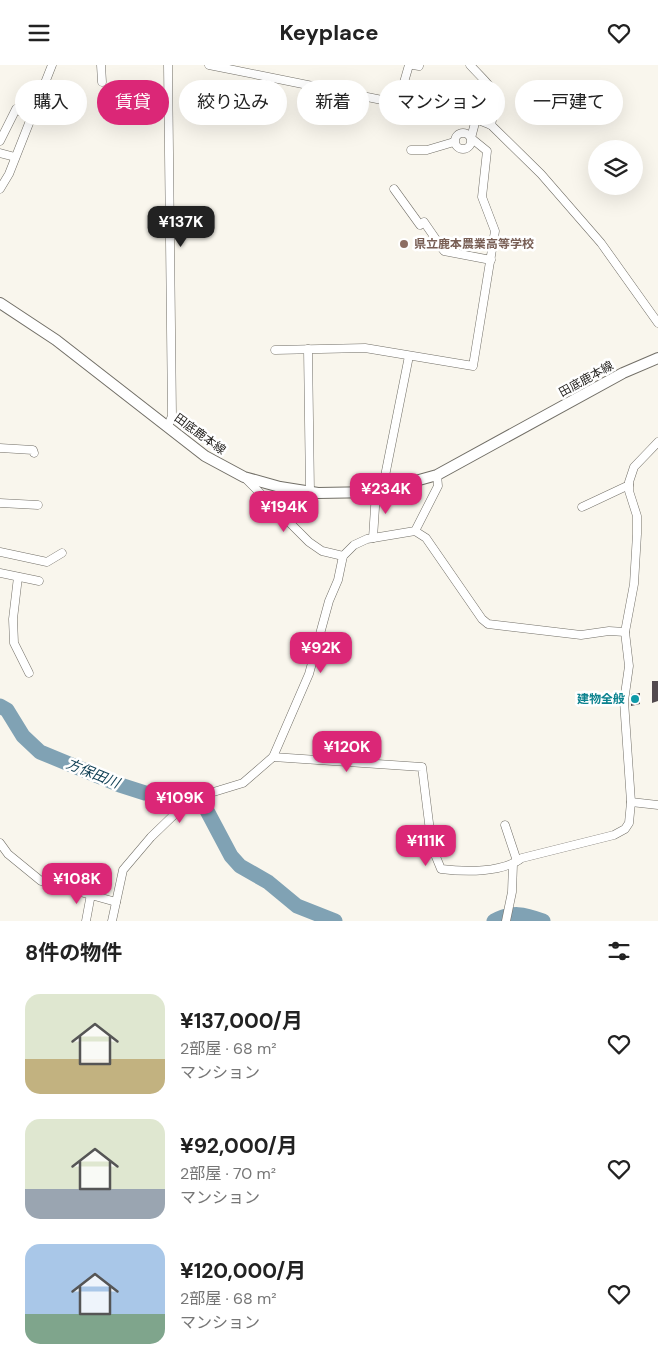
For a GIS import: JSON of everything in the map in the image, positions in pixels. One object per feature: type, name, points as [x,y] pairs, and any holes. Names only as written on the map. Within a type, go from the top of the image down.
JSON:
[{"type":"main road","name":"田底鹿本線","points":[[0,303],[56,340],[205,455],[244,477],[280,487],[310,492],[346,494],[379,491],[437,475],[623,373],[658,358]]},
{"type":"street","points":[[46,80],[52,65]]},
{"type":"street","points":[[101,65],[102,80]]},
{"type":"street","points":[[168,65],[172,416],[168,426]]},
{"type":"street","points":[[209,65],[379,99]]},
{"type":"street","points":[[405,80],[409,65]]},
{"type":"street","points":[[470,65],[484,80]]},
{"type":"street","points":[[0,141],[15,111]]},
{"type":"street","points":[[0,189],[10,174],[28,125]]},
{"type":"street","points":[[454,142],[458,149],[463,151],[471,144],[474,125]]},
{"type":"street","points":[[491,125],[541,174],[601,243],[658,323]]},
{"type":"street","points":[[275,350],[365,348],[473,366],[496,231],[482,197],[487,151],[462,133],[457,135],[454,142]]},
{"type":"street","points":[[411,150],[427,150],[454,142]]},
{"type":"street","points":[[1,155],[16,157]]},
{"type":"street","points":[[394,189],[420,225],[424,223],[444,251],[491,260]]},
{"type":"street","points":[[308,349],[310,492]]},
{"type":"street","points":[[373,538],[379,491],[409,356]]},
{"type":"street","points":[[273,757],[422,767],[432,847],[441,869],[488,869],[621,832],[629,823],[631,802],[624,701],[629,667],[625,632],[634,584],[637,516],[629,485],[634,467],[658,441]]},
{"type":"street","points":[[0,448],[33,449],[34,453]]},
{"type":"street","points":[[414,531],[438,486],[437,475]]},
{"type":"street","points":[[244,477],[309,542],[322,551],[343,556]]},
{"type":"street","points":[[582,507],[629,485]]},
{"type":"street","points":[[0,503],[38,505]]},
{"type":"street","points":[[112,921],[124,870],[151,837],[179,810],[207,794],[243,783],[273,757],[309,674],[329,601],[338,580],[343,556],[354,545],[373,538],[414,531],[426,538],[482,619],[488,624],[581,635],[609,631],[625,632]]},
{"type":"street","points":[[0,552],[47,562],[62,553]]},
{"type":"street","points":[[0,573],[39,581]]},
{"type":"street","points":[[18,577],[13,619],[14,643],[29,673]]},
{"type":"street","points":[[631,802],[658,805]]},
{"type":"street","points":[[505,825],[515,863],[506,921]]},
{"type":"street","points":[[0,843],[8,853],[41,881],[116,902]]},
{"type":"street","points":[[86,921],[91,894]]},
{"type":"building","points":[[652,681],[658,681],[658,701],[652,703]]},
{"type":"building","name":"建物全般","points":[[640,693],[640,704],[631,706],[631,694]]},
{"type":"waterway","name":"方保田川","points":[[0,706],[7,710],[23,736],[40,752],[120,785],[145,793],[183,797],[205,807],[231,856],[240,866],[268,882],[297,906],[335,921]]},
{"type":"waterway","name":"方保田川","points":[[494,921],[512,915],[543,921]]},
{"type":"place","name":"県立鹿本農業高等学校","points":[[404,244]]},
{"type":"place","name":"建物全般","points":[[635,699]]}]
